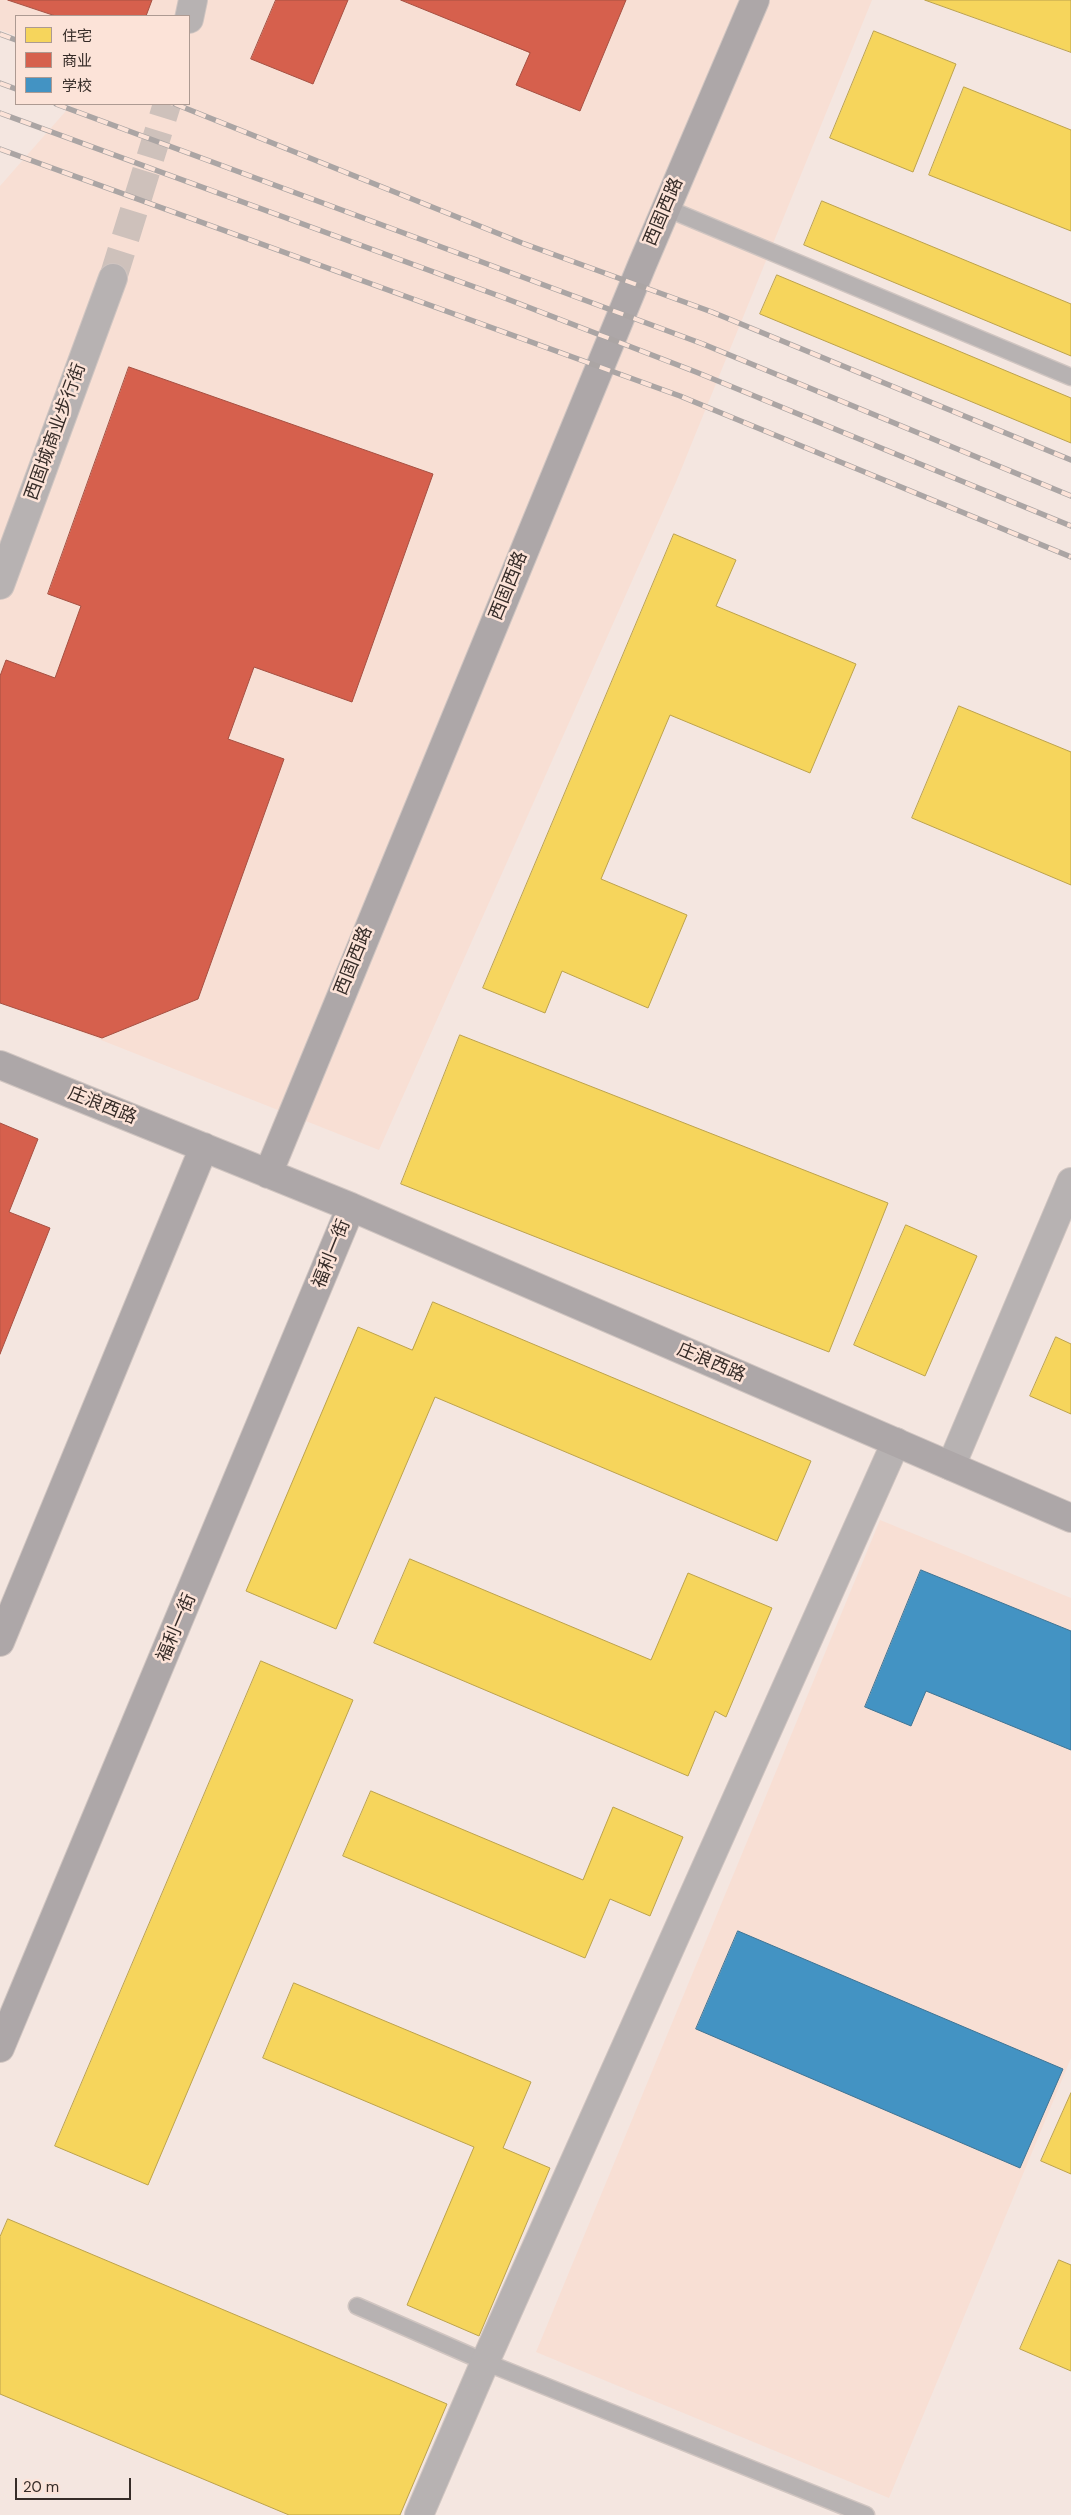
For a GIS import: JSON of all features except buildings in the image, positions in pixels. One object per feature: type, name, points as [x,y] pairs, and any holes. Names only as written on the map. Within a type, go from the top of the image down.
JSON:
[{"type":"main road","name":"西固西路","points":[[268,1174],[666,208],[755,0]]},
{"type":"main road","name":"庄浪西路","points":[[0,1065],[351,1207],[1071,1518]]},
{"type":"main road","points":[[0,1642],[96,1413],[204,1147]]},
{"type":"main road","name":"福利一街","points":[[0,2048],[351,1207]]},
{"type":"street","points":[[190,15],[193,0]]},
{"type":"street","name":"西固城商业步行街","points":[[0,586],[113,278]]},
{"type":"street","points":[[951,1466],[1071,1182]]},
{"type":"street","points":[[419,2515],[485,2362],[896,1442]]},
{"type":"lane","points":[[666,208],[1071,377]]},
{"type":"lane","points":[[357,2306],[485,2362],[866,2515]]},
{"type":"shaded area","points":[[0,0],[872,0],[676,482],[379,1150],[0,1000],[0,186],[71,105],[190,105],[190,15],[15,15],[15,36],[0,30]]},
{"type":"shaded area","points":[[880,1520],[1071,1598],[1071,2058],[889,2498],[536,2352]]},
{"type":"tunnel","points":[[113,278],[167,105]]},
{"type":"railway","points":[[0,34],[15,40]]},
{"type":"railway","points":[[0,83],[15,89]]},
{"type":"railway","points":[[59,105],[703,344],[1071,496]]},
{"type":"railway","points":[[177,105],[522,243],[712,312],[1071,460]]},
{"type":"railway","points":[[0,113],[502,297],[696,372],[1071,526]]},
{"type":"railway","points":[[0,149],[680,396],[1071,557]]}]
